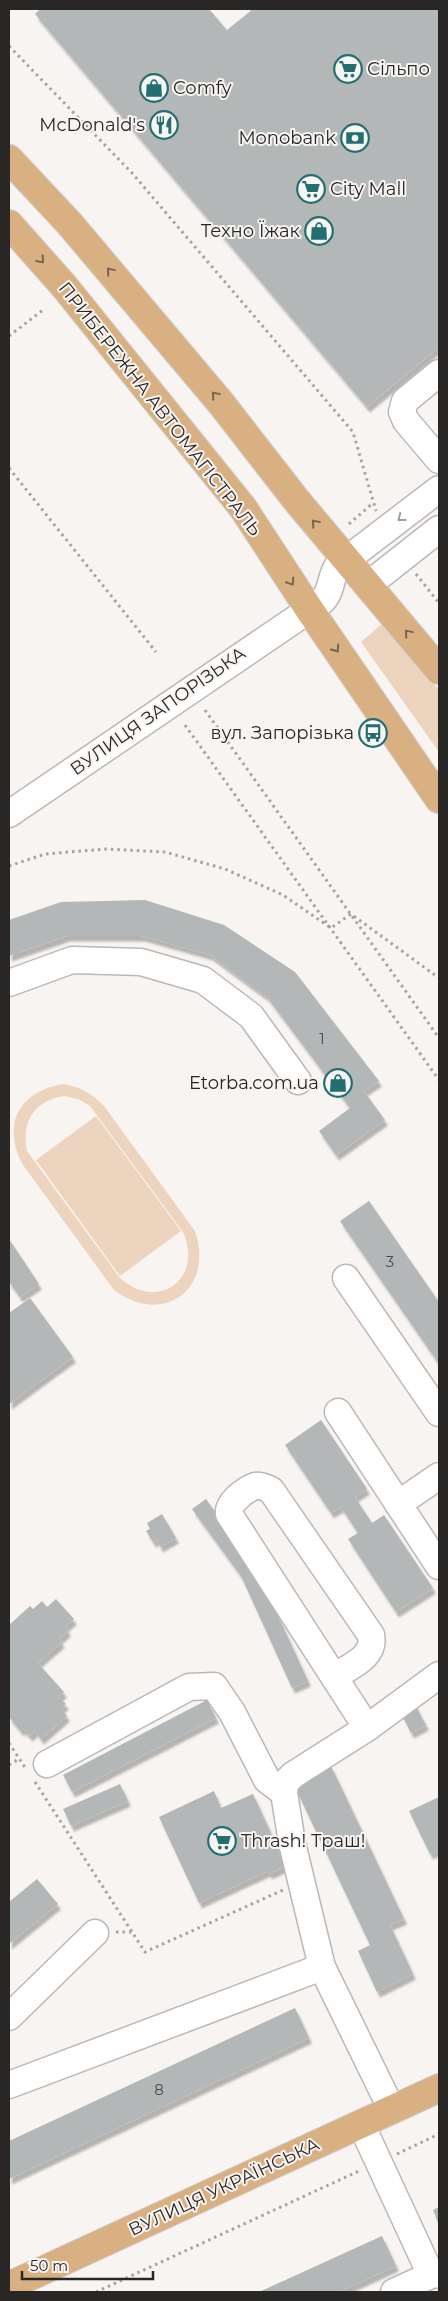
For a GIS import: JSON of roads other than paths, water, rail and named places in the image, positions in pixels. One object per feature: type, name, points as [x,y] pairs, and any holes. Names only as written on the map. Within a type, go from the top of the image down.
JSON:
[{"type":"main road","points":[[9,159],[69,223],[208,387],[297,501],[439,670]]},
{"type":"main road","name":"ПРИБЕРЕЖНА АВТОМАГІСТРАЛЬ","points":[[9,224],[64,286],[243,508],[309,609],[439,799]]},
{"type":"main road","name":"ВУЛИЦЯ УКРАЇНСЬКА","points":[[9,2286],[439,2088]]},
{"type":"street","points":[[439,373],[405,401],[402,412],[406,421],[439,460]]},
{"type":"street","name":"ВУЛИЦЯ ЗАПОРІЗЬКА","points":[[9,814],[325,598],[334,570],[439,489]]},
{"type":"street","points":[[368,584],[439,529]]},
{"type":"street","points":[[9,982],[72,960],[142,962],[203,980],[251,1016],[298,1081]]},
{"type":"street","points":[[346,1278],[439,1413]]},
{"type":"street","points":[[338,1412],[439,1566]]},
{"type":"street","points":[[398,1504],[439,1476]]},
{"type":"street","points":[[334,1677],[370,1653],[374,1644],[371,1635],[271,1490],[264,1486],[256,1486],[232,1502],[228,1508],[229,1514],[334,1677],[367,1728]]},
{"type":"street","points":[[392,2110],[322,1967],[292,1843],[284,1793],[285,1783],[293,1775],[367,1728],[439,1675]]},
{"type":"street","points":[[47,1764],[189,1687],[214,1686],[232,1712],[267,1780],[284,1793]]},
{"type":"street","points":[[9,2016],[95,1933]]},
{"type":"street","points":[[9,2085],[322,1967]]},
{"type":"street","points":[[360,2124],[435,2274],[394,2292]]},
{"type":"place","name":"Сільпо","points":[[348,69]]},
{"type":"place","name":"Comfy","points":[[154,88]]},
{"type":"place","name":"McDonald's","points":[[164,125]]},
{"type":"place","name":"Monobank","points":[[355,138]]},
{"type":"place","name":"City Mall","points":[[311,189]]},
{"type":"place","name":"Техно Їжак","points":[[319,231]]},
{"type":"place","name":"вул. Запорізька","points":[[373,733]]},
{"type":"place","name":"Etorba.com.ua","points":[[338,1083]]},
{"type":"place","name":"Thrash! Траш!","points":[[222,1841]]}]
